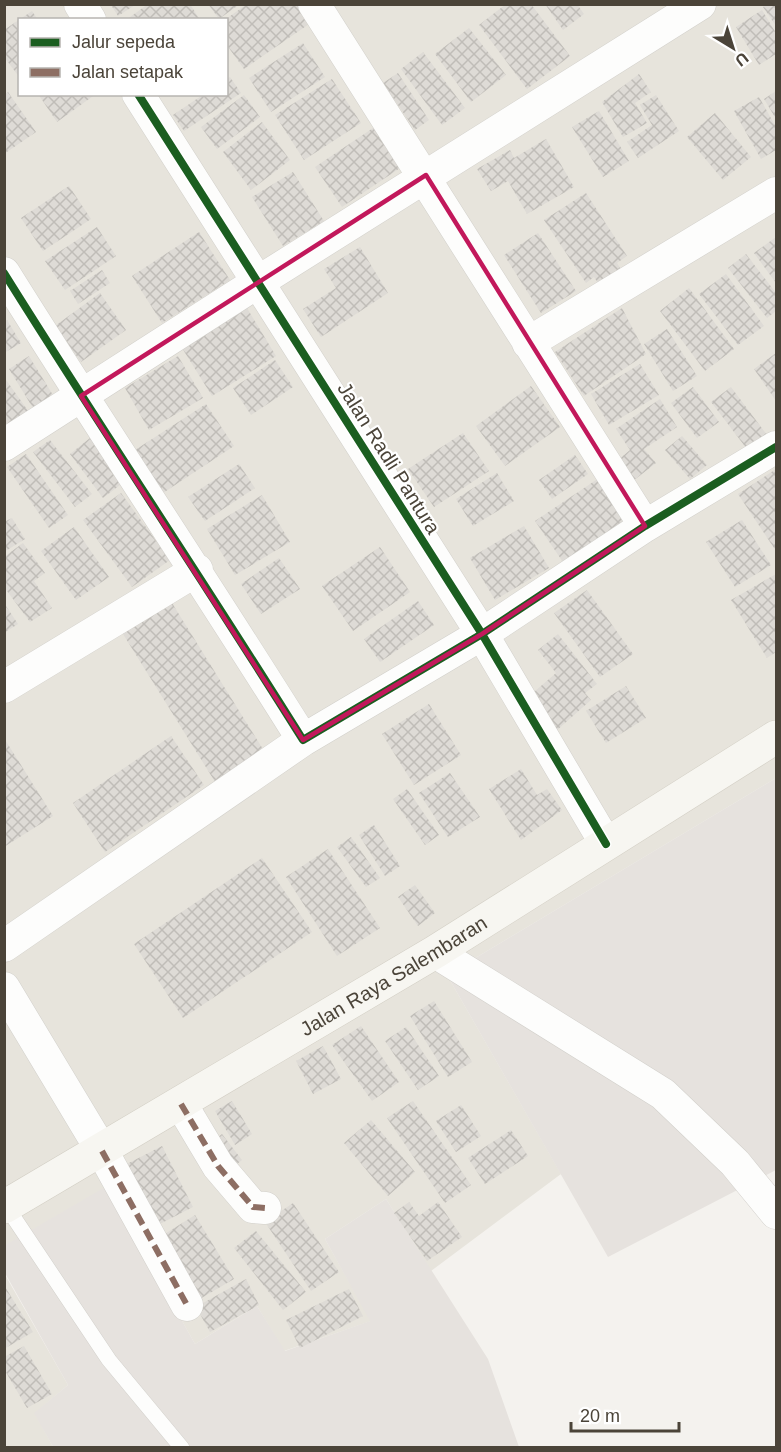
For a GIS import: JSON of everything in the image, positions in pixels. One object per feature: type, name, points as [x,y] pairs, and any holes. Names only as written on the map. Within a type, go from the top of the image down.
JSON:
[{"type":"main road","name":"Jalan Raya Salembaran","points":[[5,1206],[102,1151],[435,952],[777,737]]},
{"type":"street","points":[[80,4],[89,18]]},
{"type":"street","points":[[4,445],[426,175],[700,4]]},
{"type":"street","points":[[323,8],[528,343],[645,526]]},
{"type":"street","name":"Jalan Radli Pantura","points":[[139,96],[482,634],[606,844]]},
{"type":"street","points":[[528,343],[777,193]]},
{"type":"street","points":[[4,273],[81,396],[197,570],[303,740]]},
{"type":"street","points":[[4,946],[303,740],[482,634],[645,526],[777,447]]},
{"type":"street","points":[[4,687],[197,570]]},
{"type":"street","points":[[435,952],[663,1094],[735,1163],[777,1213]]},
{"type":"street","points":[[4,988],[102,1151],[187,1305]]},
{"type":"street","points":[[181,1104],[218,1166],[253,1207],[264,1208]]},
{"type":"lane","points":[[5,1206],[109,1360],[182,1448]]},
{"type":"highlighted area","points":[[426,175],[645,526],[482,634],[303,740],[81,396]]},
{"type":"shaded area","points":[[5,5],[776,5],[776,778],[447,975],[561,1174],[431,1271],[386,1199],[325,1239],[371,1321],[284,1351],[257,1306],[195,1344],[107,1187],[5,1246]]},
{"type":"shaded area","points":[[776,778],[776,1170],[608,1257],[447,975]]},
{"type":"shaded area","points":[[107,1186],[195,1344],[257,1306],[285,1351],[370,1321],[325,1239],[386,1199],[488,1359],[519,1447],[53,1447],[34,1413],[68,1385],[5,1273],[4,1246]]},
{"type":"shaded area","points":[[4,1273],[68,1385],[35,1413],[53,1447],[5,1447]]},
{"type":"building","points":[[148,4],[190,4],[199,18],[129,18]]},
{"type":"building","points":[[208,4],[240,4],[220,18]]},
{"type":"building","points":[[247,4],[300,4],[312,22],[244,69],[228,47],[227,18]]},
{"type":"building","points":[[506,4],[531,4],[570,56],[527,89],[479,25]]},
{"type":"building","points":[[545,4],[577,4],[584,14],[563,30]]},
{"type":"building","points":[[767,4],[776,4],[776,26],[763,7]]},
{"type":"building","points":[[111,5],[135,5],[118,16]]},
{"type":"building","points":[[762,10],[776,33],[776,54],[759,65],[736,27]]},
{"type":"building","points":[[32,11],[37,18],[22,18]]},
{"type":"building","points":[[18,20],[18,75],[4,57],[4,30]]},
{"type":"building","points":[[469,28],[506,75],[471,102],[435,54]]},
{"type":"building","points":[[303,43],[325,77],[271,112],[249,78]]},
{"type":"building","points":[[423,52],[465,108],[442,125],[401,69]]},
{"type":"building","points":[[398,73],[429,120],[415,130],[383,83]]},
{"type":"building","points":[[639,74],[651,92],[635,103],[647,123],[623,137],[602,102]]},
{"type":"building","points":[[230,77],[241,93],[184,131],[173,115],[201,96],[228,96],[228,78]]},
{"type":"building","points":[[332,79],[361,123],[304,160],[275,115]]},
{"type":"building","points":[[776,91],[776,119],[764,99]]},
{"type":"building","points":[[8,92],[36,132],[4,154],[4,95]]},
{"type":"building","points":[[244,95],[260,117],[217,149],[201,127]]},
{"type":"building","points":[[656,95],[679,131],[638,158],[627,142],[652,125],[640,105]]},
{"type":"building","points":[[39,96],[93,96],[57,122]]},
{"type":"building","points":[[759,97],[776,127],[776,150],[761,159],[734,111]]},
{"type":"building","points":[[599,111],[629,161],[603,177],[572,127]]},
{"type":"building","points":[[715,113],[751,157],[723,180],[687,137]]},
{"type":"building","points":[[262,122],[290,160],[251,190],[223,152]]},
{"type":"building","points":[[379,124],[406,164],[342,207],[315,167]]},
{"type":"building","points":[[546,139],[574,187],[527,214],[508,181],[491,191],[477,169],[510,150],[514,158]]},
{"type":"building","points":[[293,172],[324,221],[283,246],[252,197]]},
{"type":"building","points":[[69,186],[91,219],[43,251],[21,218]]},
{"type":"building","points":[[586,193],[627,256],[617,263],[622,271],[600,286],[594,277],[586,283],[544,220]]},
{"type":"building","points":[[97,227],[116,256],[65,290],[45,261]]},
{"type":"building","points":[[199,232],[230,280],[162,323],[132,276]]},
{"type":"building","points":[[538,233],[576,291],[541,313],[504,255]]},
{"type":"building","points":[[776,237],[776,283],[754,253]]},
{"type":"building","points":[[360,247],[388,293],[321,337],[303,309],[336,288],[324,269]]},
{"type":"building","points":[[746,254],[776,293],[776,311],[767,318],[728,268]]},
{"type":"building","points":[[102,270],[110,283],[78,304],[70,291]]},
{"type":"building","points":[[726,274],[764,326],[738,345],[699,294]]},
{"type":"building","points":[[689,288],[734,349],[705,371],[660,311]]},
{"type":"building","points":[[100,293],[126,330],[81,362],[55,326]]},
{"type":"building","points":[[247,308],[276,356],[212,396],[182,348]]},
{"type":"building","points":[[622,308],[646,354],[584,396],[555,352]]},
{"type":"building","points":[[7,320],[21,343],[4,353],[4,322]]},
{"type":"building","points":[[667,329],[697,376],[673,391],[644,344]]},
{"type":"building","points":[[776,353],[776,401],[754,369]]},
{"type":"building","points":[[29,356],[56,400],[36,413],[9,369]]},
{"type":"building","points":[[178,356],[203,398],[149,430],[125,388]]},
{"type":"building","points":[[275,360],[293,387],[251,415],[233,388]]},
{"type":"building","points":[[640,364],[659,395],[609,425],[591,394]]},
{"type":"building","points":[[4,377],[34,419],[4,434]]},
{"type":"building","points":[[531,386],[560,427],[505,466],[476,426]]},
{"type":"building","points":[[693,387],[719,422],[697,438],[671,403]]},
{"type":"building","points":[[731,387],[767,435],[747,449],[711,402]]},
{"type":"building","points":[[660,399],[677,427],[644,449],[656,463],[633,481],[617,461],[630,450],[616,429]]},
{"type":"building","points":[[206,404],[234,446],[160,495],[132,452]]},
{"type":"building","points":[[463,433],[489,471],[434,507],[408,469]]},
{"type":"building","points":[[682,436],[707,465],[690,479],[665,450]]},
{"type":"building","points":[[90,438],[124,482],[103,498],[70,454]]},
{"type":"building","points":[[50,440],[92,494],[75,507],[33,452]]},
{"type":"building","points":[[26,454],[68,515],[49,528],[7,467]]},
{"type":"building","points":[[575,455],[588,474],[552,499],[539,480]]},
{"type":"building","points":[[239,464],[255,488],[205,521],[188,497]]},
{"type":"building","points":[[776,469],[776,551],[738,494]]},
{"type":"building","points":[[497,473],[514,501],[473,526],[456,499]]},
{"type":"building","points":[[599,478],[628,522],[565,565],[535,521]]},
{"type":"building","points":[[121,493],[170,560],[132,587],[83,520]]},
{"type":"building","points":[[262,495],[290,542],[235,575],[207,529]]},
{"type":"building","points":[[12,518],[25,539],[4,552],[4,522]]},
{"type":"building","points":[[742,520],[771,565],[735,587],[706,542]]},
{"type":"building","points":[[524,526],[549,568],[495,600],[470,558]]},
{"type":"building","points":[[74,527],[109,577],[76,600],[41,551]]},
{"type":"building","points":[[23,543],[45,573],[34,581],[52,608],[30,622],[4,587],[4,557]]},
{"type":"building","points":[[380,547],[410,592],[353,631],[322,586]]},
{"type":"building","points":[[279,558],[300,589],[261,614],[241,584]]},
{"type":"building","points":[[776,574],[776,652],[767,658],[731,600]]},
{"type":"building","points":[[587,590],[633,654],[600,677],[554,613]]},
{"type":"building","points":[[167,595],[266,754],[217,785],[118,626]]},
{"type":"building","points":[[418,601],[434,625],[380,662],[364,639]]},
{"type":"building","points":[[4,603],[18,624],[4,633]]},
{"type":"building","points":[[558,634],[597,684],[585,693],[591,700],[556,731],[527,698],[556,673],[538,650]]},
{"type":"building","points":[[626,686],[646,718],[606,743],[586,711]]},
{"type":"building","points":[[429,704],[461,755],[414,785],[382,734]]},
{"type":"building","points":[[171,736],[204,785],[105,852],[73,803]]},
{"type":"building","points":[[4,738],[53,816],[4,847]]},
{"type":"building","points":[[521,769],[537,795],[547,789],[562,810],[521,840],[489,789]]},
{"type":"building","points":[[450,773],[480,817],[448,837],[419,793]]},
{"type":"building","points":[[407,789],[439,835],[425,845],[393,799]]},
{"type":"building","points":[[374,825],[400,866],[385,876],[359,835]]},
{"type":"building","points":[[351,837],[380,878],[366,887],[337,847]]},
{"type":"building","points":[[328,849],[380,928],[337,956],[286,877]]},
{"type":"building","points":[[262,858],[312,932],[183,1018],[134,944]]},
{"type":"building","points":[[415,885],[435,913],[418,926],[398,897]]},
{"type":"building","points":[[434,1001],[472,1062],[448,1077],[410,1016]]},
{"type":"building","points":[[361,1026],[399,1082],[372,1101],[332,1045]]},
{"type":"building","points":[[406,1027],[439,1076],[418,1090],[385,1041]]},
{"type":"building","points":[[323,1046],[341,1079],[313,1094],[296,1061]]},
{"type":"building","points":[[232,1101],[252,1134],[235,1145],[215,1111]]},
{"type":"building","points":[[413,1101],[471,1185],[445,1203],[387,1118]]},
{"type":"building","points":[[461,1105],[481,1136],[456,1152],[436,1121]]},
{"type":"building","points":[[371,1120],[415,1172],[388,1196],[344,1143]]},
{"type":"building","points":[[511,1130],[528,1156],[485,1184],[468,1158]]},
{"type":"building","points":[[222,1134],[242,1160],[231,1169],[211,1143]]},
{"type":"building","points":[[162,1146],[193,1207],[154,1227],[123,1166]]},
{"type":"building","points":[[409,1202],[419,1216],[438,1202],[462,1237],[427,1261],[394,1213]]},
{"type":"building","points":[[293,1203],[339,1272],[311,1291],[265,1222]]},
{"type":"building","points":[[195,1215],[234,1279],[198,1300],[160,1237]]},
{"type":"building","points":[[256,1231],[306,1292],[283,1310],[234,1248]]},
{"type":"building","points":[[246,1279],[259,1305],[210,1332],[196,1307]]},
{"type":"building","points":[[4,1285],[33,1332],[4,1349]]},
{"type":"building","points":[[349,1289],[363,1316],[300,1348],[286,1320]]},
{"type":"building","points":[[24,1346],[52,1394],[27,1408],[4,1369],[4,1357]]},
{"type":"marked path","points":[[181,1104],[218,1166],[253,1207],[265,1208]]},
{"type":"marked path","points":[[102,1151],[187,1305]]},
{"type":"cycle path","points":[[139,96],[482,634],[606,844]]},
{"type":"cycle path","points":[[4,273],[303,740],[482,634],[645,526],[776,447]]}]
